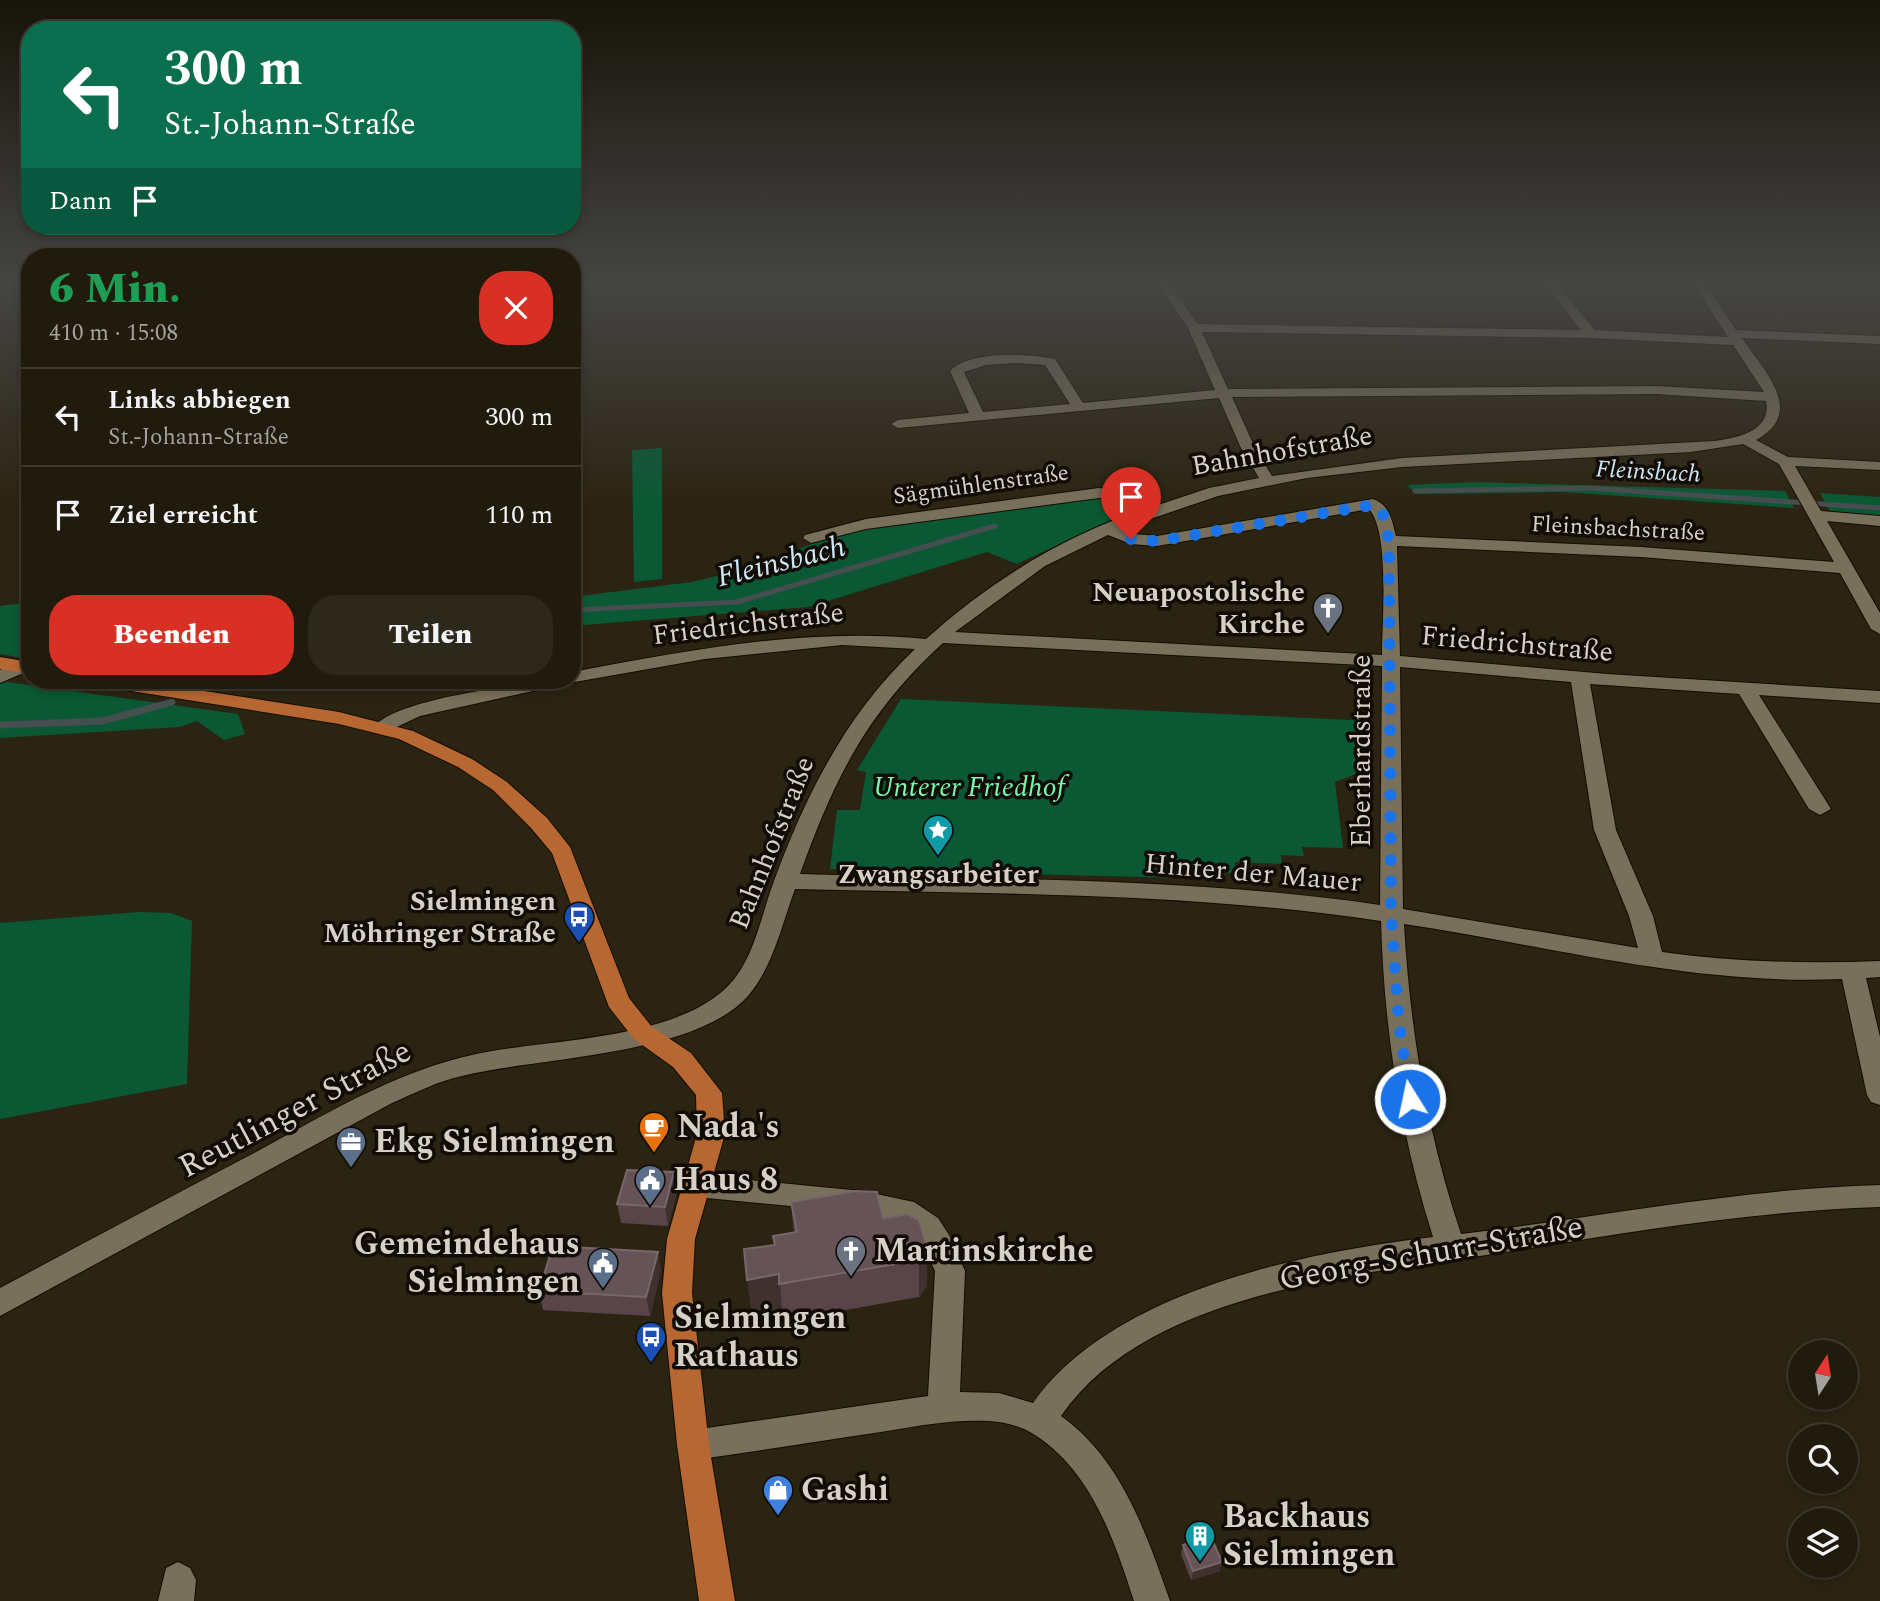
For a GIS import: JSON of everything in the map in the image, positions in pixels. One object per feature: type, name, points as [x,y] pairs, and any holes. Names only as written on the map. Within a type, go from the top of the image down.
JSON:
[{"type":"main road","points":[[0,663],[21,666]]},
{"type":"main road","points":[[154,689],[384,727],[427,743],[484,774],[519,803],[552,837],[573,874],[618,1001],[643,1033],[682,1060],[699,1077],[709,1093],[710,1134],[677,1266],[681,1341],[693,1445],[717,1601]]},
{"type":"street","points":[[1207,357],[1248,448],[1267,479]]},
{"type":"street","points":[[1747,357],[1773,397]]},
{"type":"street","points":[[978,417],[957,371],[969,363],[1028,359],[1050,362],[1079,407]]},
{"type":"street","points":[[898,425],[1224,393],[1663,390],[1773,397]]},
{"type":"street","name":"Bahnhofstraße","points":[[643,1033],[709,1012],[741,989],[755,966],[817,800],[845,747],[879,696],[934,641],[1011,581],[1049,557],[1105,528],[1157,508],[1267,479],[1392,462],[1691,448],[1744,439],[1770,423],[1775,411],[1773,397]]},
{"type":"street","points":[[1744,439],[1785,461],[1880,466]]},
{"type":"street","points":[[1785,461],[1880,629]]},
{"type":"street","name":"Sägmühlenstraße","points":[[811,538],[866,524],[1099,493],[1123,494],[1157,508]]},
{"type":"street","name":"Eberhardstraße","points":[[1105,528],[1131,539],[1157,541],[1373,505],[1383,515],[1389,541],[1391,661],[1388,779],[1391,915],[1405,1074],[1425,1171],[1451,1248]]},
{"type":"street","points":[[1814,513],[1880,521]]},
{"type":"street","name":"Fleinsbachstraße","points":[[1389,541],[1653,552],[1844,568]]},
{"type":"street","points":[[1858,592],[1880,594]]},
{"type":"street","name":"Friedrichstraße","points":[[581,676],[671,660],[802,643],[856,639],[1391,661],[1580,678],[1880,697]]},
{"type":"street","points":[[0,677],[21,669]]},
{"type":"street","points":[[1580,678],[1605,830],[1641,916],[1651,957]]},
{"type":"street","points":[[1745,688],[1819,809]]},
{"type":"street","points":[[384,727],[394,719],[420,710],[522,689]]},
{"type":"street","name":"Hinter der Mauer","points":[[785,881],[1181,895],[1391,915],[1651,957],[1759,971],[1853,972],[1880,969]]},
{"type":"street","points":[[1853,972],[1880,1095]]},
{"type":"street","name":"Reutlinger Straße","points":[[0,1303],[383,1096],[431,1076],[504,1058],[643,1033]]},
{"type":"street","points":[[696,1186],[862,1202],[904,1210],[928,1226],[941,1247],[950,1271],[943,1408]]},
{"type":"street","name":"Georg-Schurr-Straße","points":[[1040,1420],[1066,1385],[1100,1356],[1142,1330],[1186,1311],[1300,1272],[1349,1261],[1451,1248],[1734,1203],[1790,1198],[1880,1196]]},
{"type":"street","points":[[693,1445],[943,1408],[984,1406],[1016,1410],[1040,1420],[1074,1446],[1105,1489],[1132,1541],[1152,1601]]},
{"type":"green space","points":[[662,448],[662,579],[634,582],[632,450]]},
{"type":"green space","points":[[1474,482],[1785,491],[1794,508],[1564,492],[1416,494],[1407,485]]},
{"type":"green space","points":[[1820,493],[1880,497],[1880,516],[1830,511]]},
{"type":"green space","points":[[1106,494],[1128,501],[1133,506],[1132,510],[1017,564],[987,552],[808,607],[581,625],[581,596],[692,582],[738,571],[859,527]]},
{"type":"green space","points":[[21,603],[21,658],[0,654],[0,606]]},
{"type":"green space","points":[[0,681],[21,684],[21,689],[58,689],[238,714],[245,734],[224,740],[197,721],[179,727],[0,738]]},
{"type":"green space","name":"Unterer Friedhof","points":[[901,699],[1371,721],[1369,769],[1335,782],[1343,848],[1302,847],[1304,856],[1281,855],[1282,864],[1235,862],[1236,873],[1183,871],[1183,878],[830,869],[837,810],[860,810],[866,772],[857,770]]},
{"type":"green space","points":[[139,912],[171,913],[192,921],[187,1084],[0,1119],[0,923]]},
{"type":"building","points":[[627,1170],[674,1172],[665,1207],[617,1204]]},
{"type":"building","points":[[855,1191],[877,1192],[883,1218],[907,1214],[919,1220],[927,1249],[919,1260],[779,1284],[779,1274],[747,1280],[744,1249],[775,1245],[773,1236],[797,1232],[791,1202]]},
{"type":"building","points":[[553,1246],[658,1252],[646,1297],[539,1291]]},
{"type":"building","points":[[1211,1537],[1222,1562],[1193,1571],[1183,1545]]},
{"type":"waterway","name":"Fleinsbach","points":[[1415,491],[1589,488],[1880,508]]},
{"type":"waterway","name":"Fleinsbach","points":[[581,610],[737,602],[995,526]]},
{"type":"waterway","name":"Fleinsbach","points":[[0,725],[103,721],[172,702]]},
{"type":"place","name":"Neuapostolische Kirche","points":[[1328,635]]},
{"type":"place","name":"Zwangsarbeiter","points":[[938,857]]},
{"type":"place","name":"Sielmingen Möhringer Straße","points":[[579,944]]},
{"type":"place","name":"Nada's","points":[[654,1154]]},
{"type":"place","name":"Ekg Sielmingen","points":[[351,1169]]},
{"type":"place","name":"Haus 8","points":[[650,1207]]},
{"type":"place","name":"Martinskirche","points":[[851,1278]]},
{"type":"place","name":"Gemeindehaus Sielmingen","points":[[603,1290]]},
{"type":"place","name":"Sielmingen Rathaus","points":[[651,1364]]},
{"type":"place","name":"Gashi","points":[[778,1517]]},
{"type":"place","name":"Backhaus Sielmingen","points":[[1200,1563]]},
{"type":"route","points":[[1131,539],[1157,541],[1373,505],[1383,515],[1389,541],[1391,661],[1388,779],[1391,915],[1399,1023],[1410,1099]]}]
